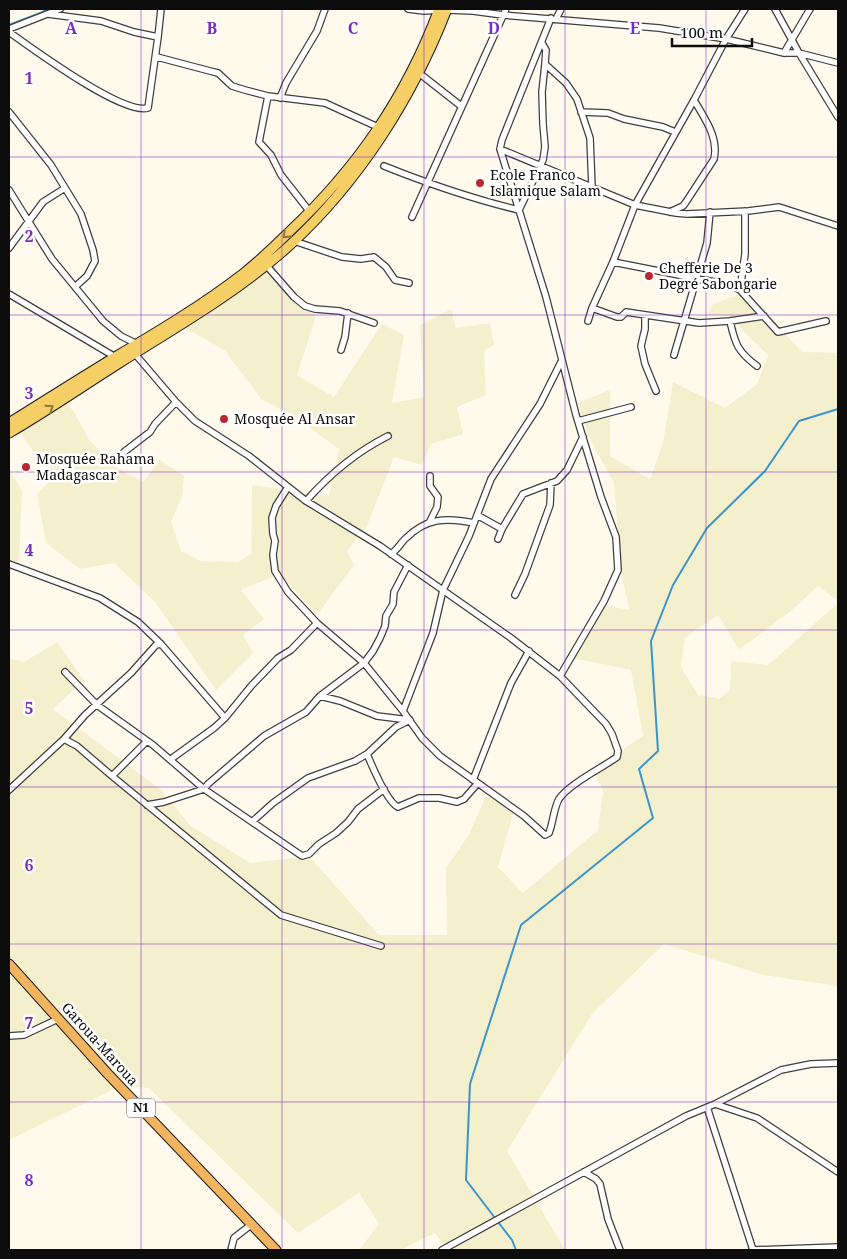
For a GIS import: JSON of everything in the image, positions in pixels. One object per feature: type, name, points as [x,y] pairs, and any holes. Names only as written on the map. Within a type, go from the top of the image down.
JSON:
[{"type":"highway","name":"Garoua-Maroua","points":[[9,964],[107,1073],[276,1250]]},
{"type":"main road","points":[[9,423],[118,359],[135,354],[161,338],[243,283],[294,241],[327,207],[359,169],[386,130],[418,74],[443,9]]},
{"type":"main road","points":[[9,433],[244,273],[310,212],[343,177],[380,128],[443,9]]},
{"type":"street","points":[[60,9],[9,31],[48,60],[113,100],[145,109],[150,106],[161,9]]},
{"type":"street","points":[[280,98],[286,84],[317,31],[324,9]]},
{"type":"street","points":[[408,9],[424,11],[443,9],[473,10],[503,15],[660,28],[726,39],[784,54],[799,53],[838,63]]},
{"type":"street","points":[[412,217],[506,9]]},
{"type":"street","points":[[560,676],[604,601],[618,570],[616,538],[601,497],[578,421],[561,362],[546,296],[500,149],[542,43],[554,18],[561,9]]},
{"type":"street","points":[[588,322],[592,308],[613,262],[635,205],[726,39],[745,9]]},
{"type":"street","points":[[775,9],[838,117]]},
{"type":"street","points":[[784,54],[810,9]]},
{"type":"street","points":[[48,14],[101,21],[134,32],[158,37]]},
{"type":"street","points":[[519,210],[541,167],[545,147],[542,92],[546,50],[542,43]]},
{"type":"street","points":[[157,57],[218,73],[232,86],[268,96],[325,103],[380,128]]},
{"type":"street","points":[[546,64],[566,82],[577,100],[590,138],[592,187]]},
{"type":"street","points":[[418,74],[461,106]]},
{"type":"street","points":[[268,96],[259,142],[271,155],[281,175],[310,212]]},
{"type":"street","points":[[670,212],[683,206],[714,159],[713,137],[694,100]]},
{"type":"street","points":[[9,112],[32,140],[81,214],[95,261],[87,276],[76,286]]},
{"type":"street","points":[[581,112],[608,113],[624,119],[663,127],[675,132]]},
{"type":"street","points":[[500,149],[635,205],[687,214],[779,207],[838,226]]},
{"type":"street","points":[[384,166],[426,183],[479,200],[519,210]]},
{"type":"street","points":[[9,248],[43,202],[65,188]]},
{"type":"street","points":[[9,190],[52,259],[103,321],[121,336],[138,344]]},
{"type":"street","points":[[683,206],[687,214]]},
{"type":"street","points":[[740,290],[745,254],[745,211]]},
{"type":"street","points":[[674,354],[707,243],[710,212]]},
{"type":"street","points":[[294,241],[342,257],[361,259],[374,257],[386,267],[395,280],[409,283]]},
{"type":"street","points":[[613,262],[730,285],[740,290],[780,332],[809,323],[826,321]]},
{"type":"street","points":[[266,265],[294,297],[305,306],[348,313],[374,323]]},
{"type":"street","points":[[9,294],[118,359]]},
{"type":"street","points":[[592,308],[617,317],[621,317],[626,312],[699,323],[764,316]]},
{"type":"street","points":[[341,350],[345,337],[348,313]]},
{"type":"street","points":[[645,315],[645,329],[641,346],[645,364],[656,391]]},
{"type":"street","points":[[730,321],[735,343],[743,355],[757,366]]},
{"type":"street","points":[[135,354],[195,421],[249,456],[288,487],[306,502],[392,554],[529,651],[560,676],[606,724],[618,751],[617,757],[580,780],[563,794],[558,800],[554,821],[547,835],[543,834],[524,816],[440,756],[422,738],[364,662],[317,623],[288,592],[275,571],[273,556],[275,540],[272,518],[276,506],[288,487]]},
{"type":"street","points":[[403,711],[433,633],[443,590],[474,523],[491,479],[540,404],[561,362]]},
{"type":"street","points":[[124,452],[150,432],[176,402]]},
{"type":"street","points":[[578,421],[631,407]]},
{"type":"street","points":[[306,502],[322,483],[343,466],[368,446],[388,436]]},
{"type":"street","points":[[498,539],[523,494],[557,481],[567,470],[583,436]]},
{"type":"street","points":[[429,523],[437,507],[438,497],[430,486],[430,476]]},
{"type":"street","points":[[515,595],[525,574],[550,505],[551,483]]},
{"type":"street","points":[[477,515],[502,529]]},
{"type":"street","points":[[392,554],[405,540],[429,523],[447,519],[474,523]]},
{"type":"street","points":[[9,564],[100,598],[138,622],[161,644],[225,718]]},
{"type":"street","points":[[147,805],[164,802],[204,789],[264,736],[306,712],[320,696],[364,662],[380,638],[385,626],[386,616],[393,604],[394,592],[408,566]]},
{"type":"street","points":[[171,759],[225,718],[252,685],[278,658],[290,650],[317,623]]},
{"type":"street","points":[[9,790],[64,739],[85,715],[131,673],[156,645],[161,644]]},
{"type":"street","points":[[367,754],[389,800],[398,807],[419,798],[439,798],[457,802],[464,799],[475,782],[511,684],[529,651]]},
{"type":"street","points":[[65,672],[96,705],[171,759],[204,789],[280,842],[305,856],[348,822],[358,809],[384,789]]},
{"type":"street","points":[[320,696],[340,701],[377,716],[410,720]]},
{"type":"street","points":[[253,822],[273,803],[308,778],[355,761],[367,754],[396,727],[410,720]]},
{"type":"street","points":[[64,739],[76,746],[281,915],[381,946]]},
{"type":"street","points":[[112,776],[147,741]]},
{"type":"street","points":[[9,1036],[24,1035],[58,1018]]},
{"type":"street","points":[[442,1250],[686,1116],[716,1104],[781,1070],[811,1064],[838,1063]]},
{"type":"street","points":[[716,1104],[757,1118],[838,1172]]},
{"type":"street","points":[[707,1107],[752,1250],[838,1247]]},
{"type":"street","points":[[584,1172],[600,1184],[608,1219],[620,1250]]},
{"type":"street","points":[[231,1250],[234,1238],[252,1224]]},
{"type":"shaded area","points":[[272,260],[279,276],[316,316],[297,375],[334,397],[382,324],[404,335],[392,403],[424,397],[420,325],[451,309],[456,328],[490,323],[494,345],[484,351],[486,395],[457,407],[463,434],[431,444],[422,465],[394,457],[367,526],[347,551],[354,565],[317,615],[280,574],[241,590],[264,619],[243,635],[253,653],[216,690],[155,602],[114,563],[80,569],[46,543],[37,494],[53,478],[25,440],[19,427],[63,399],[74,412],[90,441],[114,466],[143,482],[160,460],[184,476],[182,497],[171,522],[181,551],[201,561],[238,562],[251,554],[252,485],[329,496],[339,449],[292,415],[262,400],[225,351],[181,325]]},
{"type":"shaded area","points":[[746,292],[802,352],[838,353],[838,601],[818,586],[792,610],[739,650],[718,615],[685,638],[681,667],[699,696],[719,699],[730,690],[731,661],[768,665],[838,603],[838,986],[763,975],[664,944],[592,1014],[507,1151],[565,1250],[447,1250],[435,1233],[400,1250],[359,1250],[379,1224],[359,1193],[298,1233],[149,1088],[120,1086],[9,1140],[9,658],[24,662],[57,642],[84,680],[53,709],[160,789],[191,826],[250,863],[309,856],[379,935],[447,935],[446,868],[468,836],[486,796],[515,807],[498,867],[523,893],[598,830],[603,790],[592,769],[643,736],[631,670],[572,658],[605,605],[629,610],[621,570],[614,483],[589,437],[578,403],[610,390],[610,456],[650,479],[663,443],[673,382],[725,408],[757,384],[768,355],[745,333],[731,316],[708,315],[713,304]]},
{"type":"shaded area","points":[[9,468],[22,491],[19,560],[9,574]]},
{"type":"waterway","points":[[9,25],[43,12],[46,9]]},
{"type":"waterway","points":[[495,1218],[466,1180],[470,1084],[521,925],[653,818],[639,769],[658,751],[651,641],[673,585],[707,528],[765,471],[799,421],[838,409]]},
{"type":"waterway","points":[[498,1222],[512,1240],[516,1250]]},
{"type":"place","name":"Ecole Franco Islamique Salam","points":[[480,183]]},
{"type":"place","name":"Chefferie De 3 Degré Sabongarie","points":[[649,276]]},
{"type":"place","name":"Mosquée Al Ansar","points":[[224,419]]},
{"type":"place","name":"Mosquée Rahama Madagascar","points":[[26,467]]}]
